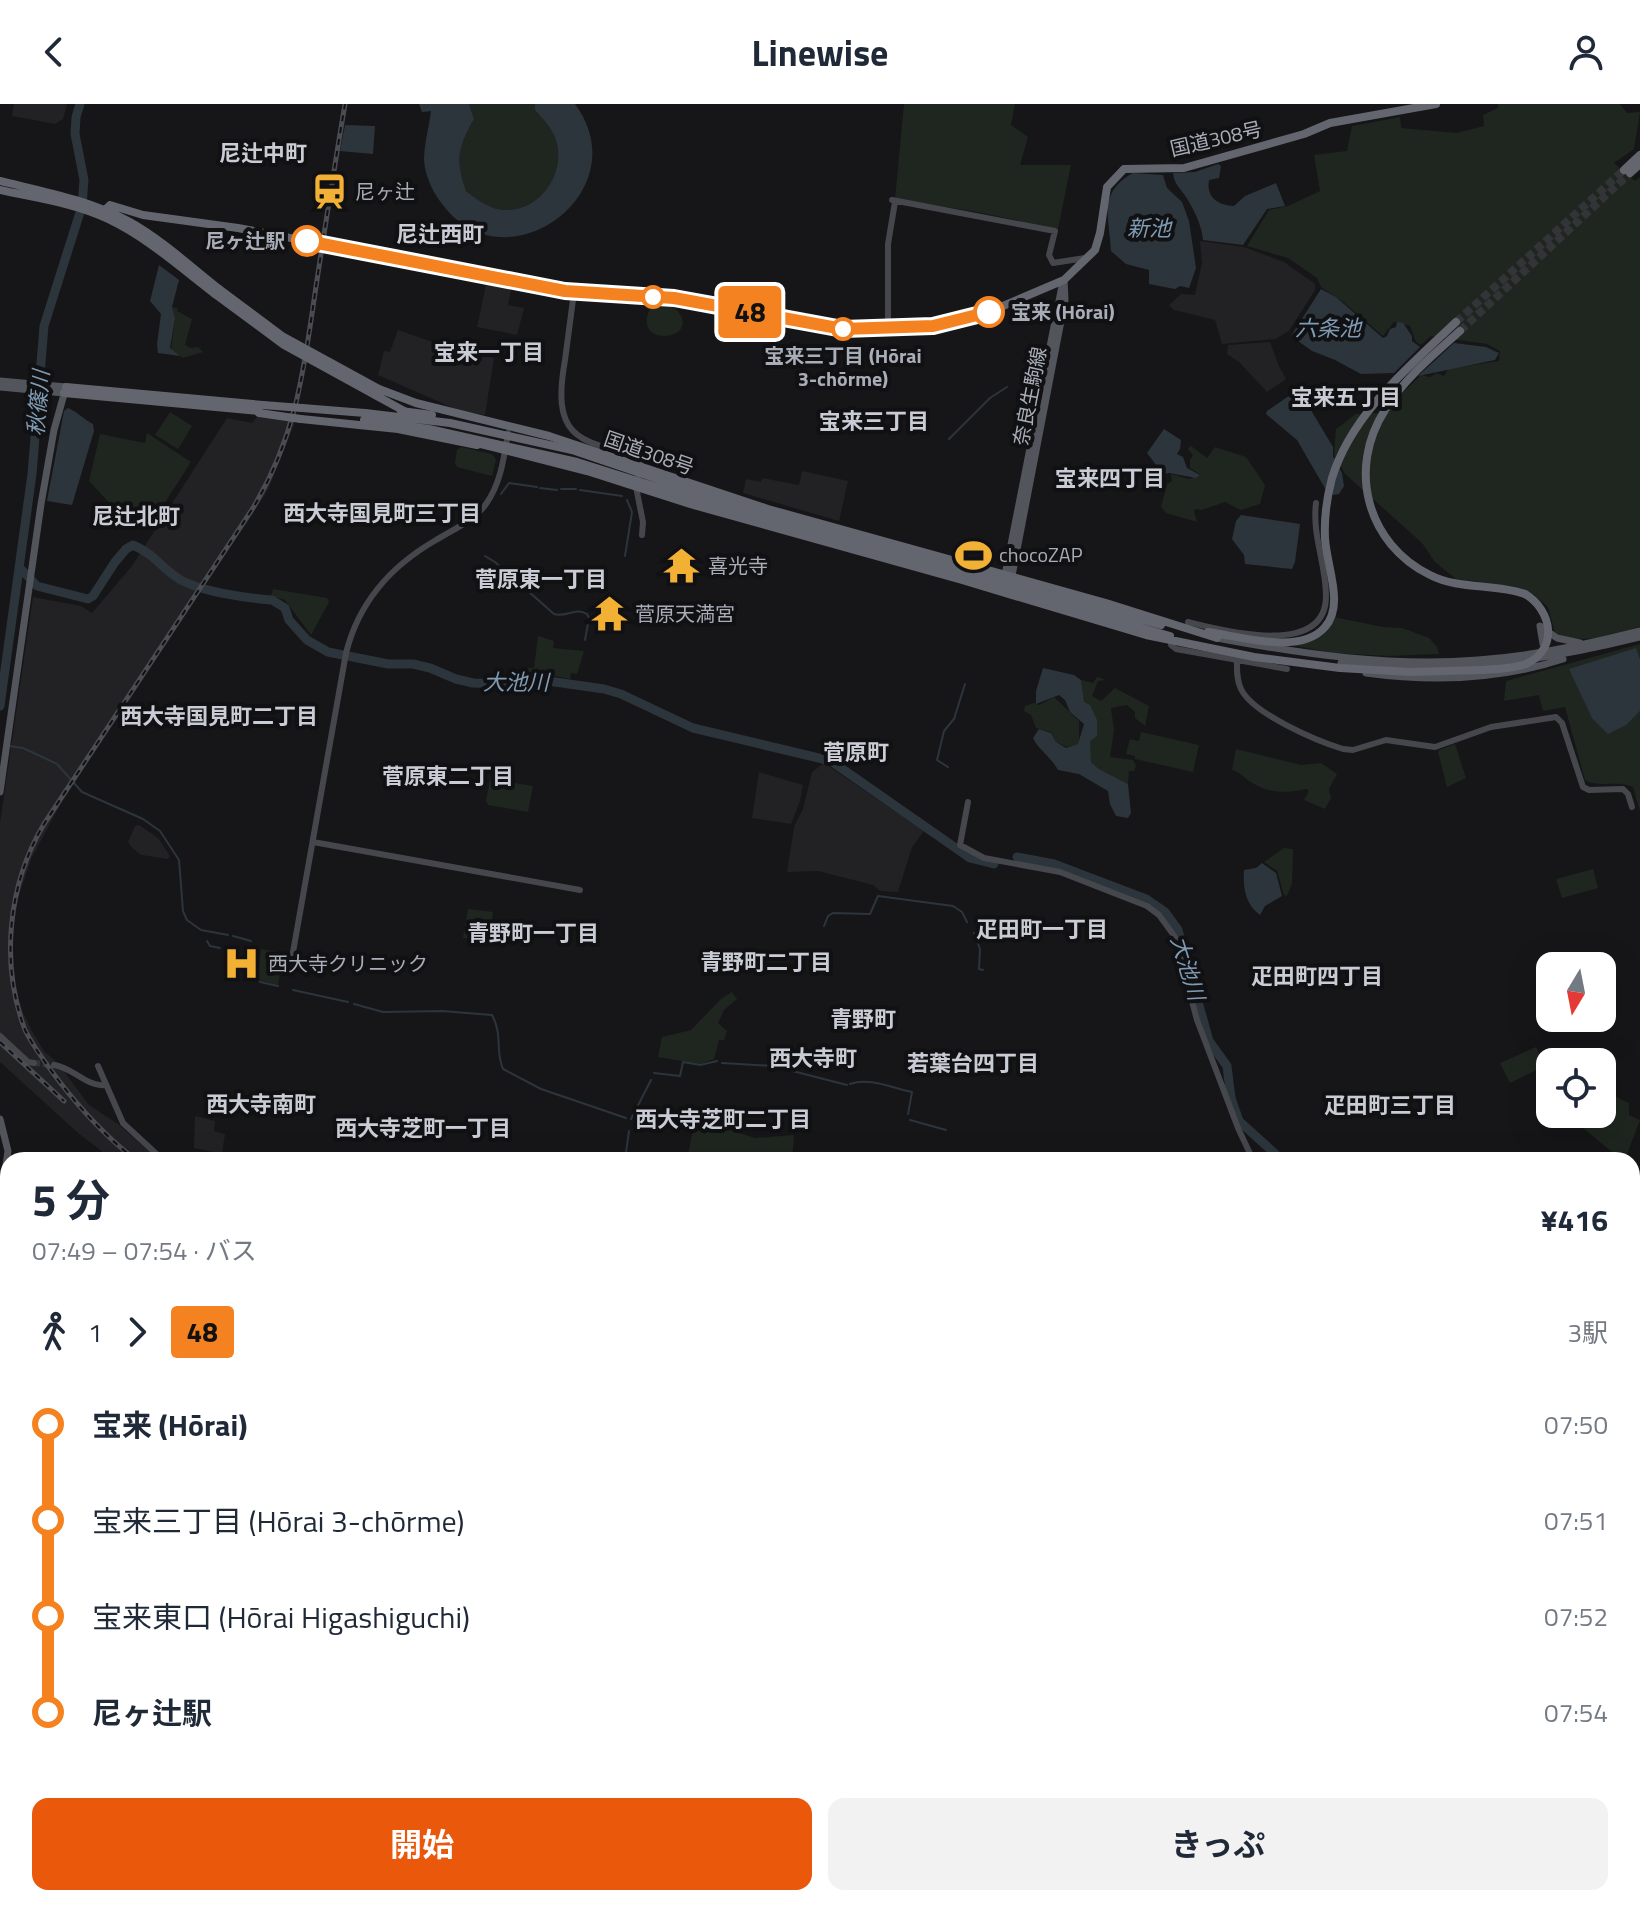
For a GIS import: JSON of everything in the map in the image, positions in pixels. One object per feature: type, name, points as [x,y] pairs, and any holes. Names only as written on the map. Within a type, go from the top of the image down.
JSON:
[{"type":"highway","name":"国道308号","points":[[105,210],[110,205],[143,215],[238,228],[574,292],[674,298],[843,329],[888,330],[967,319],[1064,280],[1088,258],[1098,243],[1107,187],[1124,169],[1184,168],[1304,134],[1330,123],[1436,104]]},
{"type":"highway","points":[[1640,155],[1627,172],[1640,164]]},
{"type":"highway","points":[[0,181],[88,207]]},
{"type":"highway","points":[[0,190],[70,202]]},
{"type":"highway","name":"国道308号","points":[[88,207],[105,210],[133,228],[284,345],[377,392],[509,429],[549,436],[768,509],[1189,626]]},
{"type":"highway","name":"国道308号","points":[[88,207],[133,228]]},
{"type":"highway","points":[[133,228],[143,215]]},
{"type":"highway","points":[[1189,626],[1287,642],[1305,640],[1322,631],[1330,621],[1334,605],[1325,543],[1327,504],[1344,450],[1374,404],[1417,359],[1458,326],[1399,390],[1379,419],[1367,456],[1365,477],[1368,501],[1377,526],[1387,541],[1418,569],[1449,582],[1525,594],[1538,603],[1548,622],[1548,638],[1542,651],[1524,665],[1482,670],[1410,672],[1340,665]]},
{"type":"highway","points":[[60,389],[260,409]]},
{"type":"highway","points":[[60,389],[301,414],[414,432],[505,452]]},
{"type":"highway","name":"国道308号","points":[[377,392],[392,405],[462,438],[505,452],[574,467],[1117,628],[1254,657],[1340,665]]},
{"type":"highway","points":[[392,405],[457,428],[559,452],[654,486]]},
{"type":"highway","points":[[364,414],[420,413],[509,429]]},
{"type":"highway","name":"国道308号","points":[[301,414],[364,414],[450,423],[572,450],[725,502],[1160,633],[1216,646],[1340,665]]},
{"type":"highway","name":"国道308号","points":[[364,414],[549,455],[723,508],[1052,599],[1217,638]]},
{"type":"highway","points":[[1189,626],[1217,638]]},
{"type":"main road","name":"奈良生駒線","points":[[1005,594],[1062,315],[1064,280]]},
{"type":"main road","points":[[0,384],[60,389],[0,792]]},
{"type":"main road","points":[[1530,654],[1543,646],[1540,626],[1563,640],[1592,646]]},
{"type":"main road","points":[[1340,665],[1463,666],[1515,662],[1640,634]]},
{"type":"main road","points":[[1217,638],[1332,656],[1403,661],[1476,660],[1592,646]]},
{"type":"main road","points":[[0,1119],[8,1152]]},
{"type":"street","points":[[888,330],[888,244],[894,201],[1055,231],[1049,255],[1053,263],[1088,258]]},
{"type":"street","points":[[574,292],[560,394],[562,414],[589,442],[642,454],[636,487],[643,522],[642,535]]},
{"type":"street","points":[[290,969],[346,653],[360,613],[388,575],[416,551],[466,523],[481,510],[496,487],[509,429]]},
{"type":"street","points":[[1189,626],[1240,634],[1280,635],[1302,632],[1318,622],[1323,614],[1326,596],[1314,528],[1316,503]]},
{"type":"street","points":[[1172,641],[1171,645],[1176,649],[1287,669]]},
{"type":"street","points":[[1237,659],[1241,689],[1257,707],[1288,725],[1343,749],[1353,750],[1386,740],[1435,747],[1491,727],[1556,717],[1562,723],[1583,787],[1589,790],[1623,789],[1632,807]]},
{"type":"street","points":[[968,802],[960,845],[969,851],[984,858],[1060,872],[1147,906],[1168,925],[1178,945],[1197,1020],[1250,1152]]},
{"type":"street","points":[[313,842],[580,890]]},
{"type":"street","points":[[0,1036],[28,1062],[34,1063]]},
{"type":"street","points":[[54,1065],[67,1067],[97,1085],[104,1085]]},
{"type":"street","points":[[98,1066],[123,1123],[154,1152]]},
{"type":"shaded area","points":[[14,104],[67,104],[63,119],[55,124],[12,116]]},
{"type":"shaded area","points":[[469,104],[535,104],[535,110],[550,128],[558,148],[555,174],[541,196],[518,208],[500,210],[484,204],[466,191],[459,162],[464,138],[474,119]]},
{"type":"shaded area","points":[[904,104],[1015,104],[1011,125],[1028,137],[1020,165],[1071,165],[1058,229],[895,199]]},
{"type":"shaded area","points":[[1498,104],[1620,104],[1627,113],[1640,112],[1634,149],[1614,163],[1635,181],[1640,177],[1640,626],[1609,636],[1586,639],[1565,637],[1555,633],[1548,607],[1533,594],[1511,586],[1456,579],[1435,562],[1422,543],[1345,474],[1334,455],[1336,429],[1356,414],[1382,413],[1421,375],[1430,377],[1437,373],[1444,376],[1448,369],[1499,361],[1500,351],[1487,344],[1431,336],[1421,345],[1416,342],[1410,326],[1394,322],[1383,336],[1321,287],[1317,278],[1288,258],[1247,246],[1269,210],[1288,206],[1320,191],[1314,155],[1347,151],[1352,126],[1400,117],[1401,128],[1457,133],[1484,126],[1483,115],[1498,108]]},
{"type":"shaded area","points":[[1200,241],[1244,247],[1284,262],[1315,284],[1315,290],[1289,331],[1275,339],[1222,344],[1215,320],[1174,310],[1169,305],[1181,294],[1195,295],[1202,263]]},
{"type":"shaded area","points":[[487,280],[512,285],[508,305],[524,308],[517,335],[477,327]]},
{"type":"shaded area","points":[[653,304],[675,308],[681,316],[682,325],[678,332],[662,336],[648,327],[647,317]]},
{"type":"shaded area","points":[[172,307],[192,319],[185,345],[198,347],[203,352],[183,358],[171,350],[175,318]]},
{"type":"shaded area","points":[[398,330],[444,346],[494,358],[485,415],[460,411],[378,375],[384,351],[390,352]]},
{"type":"shaded area","points":[[1270,342],[1286,379],[1267,392],[1239,362],[1227,354],[1228,345]]},
{"type":"shaded area","points":[[170,412],[192,426],[178,449],[155,435]]},
{"type":"shaded area","points":[[257,417],[295,422],[268,490],[66,794],[32,857],[17,901],[12,931],[14,980],[22,1010],[32,1031],[44,1051],[58,1063],[89,1105],[118,1124],[150,1152],[103,1152],[0,1062],[0,823],[33,597],[81,606],[92,613],[132,566],[227,418],[252,423]]},
{"type":"shaded area","points":[[147,433],[191,462],[155,518],[141,522],[126,521],[89,481],[100,434],[145,443]]},
{"type":"shaded area","points":[[1191,446],[1207,458],[1215,447],[1246,457],[1265,485],[1260,504],[1241,510],[1225,502],[1196,509],[1197,522],[1166,513],[1161,507],[1167,484],[1172,481],[1171,474],[1189,479],[1201,475],[1190,468],[1193,455],[1188,449]]},
{"type":"shaded area","points":[[461,447],[492,454],[496,460],[492,476],[457,467],[457,450]]},
{"type":"shaded area","points":[[802,471],[848,481],[839,521],[743,493],[746,479],[761,482],[762,478],[799,485]]},
{"type":"shaded area","points":[[273,589],[327,598],[329,602],[311,635],[285,600],[271,596]]},
{"type":"shaded area","points":[[1334,617],[1402,628],[1429,638],[1439,654],[1388,656],[1333,653],[1292,645],[1316,637]]},
{"type":"shaded area","points":[[538,636],[554,641],[553,648],[584,651],[577,674],[571,673],[570,679],[549,675],[523,677],[522,668],[534,668]]},
{"type":"shaded area","points":[[1640,644],[1640,659],[1636,649],[1569,670],[1632,719],[1640,711],[1640,811],[1633,787],[1585,780],[1565,707],[1543,711],[1539,695],[1504,701],[1506,681]]},
{"type":"shaded area","points":[[1097,677],[1106,680],[1098,681],[1092,696],[1101,701],[1115,688],[1149,706],[1145,726],[1127,705],[1111,708],[1114,730],[1110,757],[1133,760],[1136,766],[1134,771],[1129,771],[1128,784],[1091,762],[1081,680],[1093,683]]},
{"type":"shaded area","points":[[1054,697],[1079,721],[1079,744],[1067,747],[1056,742],[1051,732],[1036,728],[1031,715],[1024,711],[1025,706],[1039,705]]},
{"type":"shaded area","points":[[1141,732],[1199,745],[1193,772],[1135,759],[1135,756],[1126,754],[1130,739],[1139,741]]},
{"type":"shaded area","points":[[1455,744],[1466,778],[1447,787],[1438,752]]},
{"type":"shaded area","points":[[1236,749],[1301,765],[1321,763],[1337,774],[1329,789],[1331,798],[1325,809],[1304,800],[1309,791],[1306,789],[1286,792],[1267,790],[1232,770]]},
{"type":"shaded area","points":[[824,763],[924,831],[912,847],[898,892],[880,891],[873,885],[818,871],[787,872],[794,827],[803,809],[812,772]]},
{"type":"shaded area","points":[[759,772],[803,785],[791,824],[752,818]]},
{"type":"shaded area","points":[[493,779],[533,786],[528,812],[488,805],[486,801]]},
{"type":"shaded area","points":[[139,825],[158,838],[170,856],[168,859],[141,855],[131,847],[128,842],[135,826]]},
{"type":"shaded area","points":[[1284,848],[1293,849],[1292,884],[1287,896],[1284,895],[1277,871],[1264,862]]},
{"type":"shaded area","points":[[1593,869],[1598,888],[1562,898],[1556,879]]},
{"type":"shaded area","points":[[468,909],[493,912],[490,933],[510,937],[509,945],[463,938]]},
{"type":"shaded area","points":[[261,949],[284,953],[278,985],[258,977]]},
{"type":"shaded area","points":[[732,992],[737,999],[724,1010],[718,1023],[727,1031],[724,1040],[719,1040],[714,1059],[700,1064],[658,1057],[662,1037],[691,1030]]},
{"type":"shaded area","points":[[1536,1048],[1536,1070],[1510,1083],[1500,1063]]},
{"type":"shaded area","points":[[1616,1097],[1629,1103],[1629,1115],[1640,1120],[1628,1152],[1612,1152],[1583,1128],[1616,1128]]},
{"type":"shaded area","points":[[195,1116],[215,1121],[214,1131],[225,1134],[222,1152],[194,1148]]},
{"type":"shaded area","points":[[717,1126],[755,1138],[794,1135],[793,1152],[689,1152],[692,1134]]},
{"type":"water","points":[[419,104],[469,104],[474,119],[464,138],[459,162],[466,191],[489,206],[505,210],[518,208],[541,196],[555,174],[558,148],[546,122],[535,110],[535,104],[575,104],[591,137],[591,169],[578,197],[557,219],[530,233],[499,237],[469,228],[443,205],[430,184],[424,160],[431,111],[422,112]]},
{"type":"water","points":[[345,125],[375,126],[373,154],[340,151]]},
{"type":"water","points":[[1218,164],[1221,166],[1219,178],[1209,180],[1209,192],[1218,202],[1234,206],[1245,196],[1276,183],[1285,206],[1267,209],[1243,245],[1203,240],[1196,216],[1174,178],[1173,173],[1195,172]]},
{"type":"water","name":"新池","points":[[1133,173],[1163,175],[1167,188],[1182,202],[1189,221],[1196,268],[1189,288],[1149,284],[1149,270],[1126,264],[1111,251],[1110,197],[1122,180]]},
{"type":"water","points":[[159,265],[179,280],[172,307],[175,318],[170,348],[180,356],[158,353],[161,314],[150,301]]},
{"type":"water","name":"六条池","points":[[1321,289],[1336,297],[1383,338],[1396,327],[1397,322],[1403,323],[1412,341],[1420,347],[1394,373],[1361,374],[1312,351],[1291,336]]},
{"type":"water","points":[[1454,343],[1486,347],[1499,353],[1495,360],[1418,376]]},
{"type":"water","points":[[1306,384],[1309,407],[1333,447],[1333,456],[1342,473],[1344,486],[1339,494],[1333,495],[1326,490],[1297,440],[1266,414]]},
{"type":"water","points":[[68,408],[93,424],[94,431],[72,505],[47,501],[64,411]]},
{"type":"water","points":[[1164,429],[1181,440],[1177,454],[1183,457],[1187,468],[1200,475],[1196,478],[1163,474],[1147,453]]},
{"type":"water","points":[[1241,515],[1300,524],[1292,569],[1245,564],[1244,555],[1232,539],[1236,521]]},
{"type":"water","points":[[1636,648],[1640,659],[1640,711],[1626,725],[1608,734],[1592,718],[1569,669]]},
{"type":"water","points":[[1043,668],[1074,675],[1081,680],[1084,702],[1090,705],[1097,720],[1097,736],[1090,741],[1091,762],[1128,784],[1131,813],[1128,818],[1116,816],[1108,791],[1079,774],[1058,770],[1035,742],[1033,738],[1039,729],[1051,733],[1056,742],[1066,748],[1078,744],[1084,724],[1070,712],[1059,695],[1036,704],[1036,691]]},
{"type":"water","points":[[1262,863],[1276,873],[1282,896],[1265,906],[1260,915],[1246,895],[1244,870],[1256,868]]},
{"type":"waterway","name":"秋篠川","points":[[0,706],[32,474],[44,326],[82,206],[84,180],[75,134],[80,104]]},
{"type":"waterway","points":[[949,439],[990,398],[1007,387]]},
{"type":"waterway","points":[[501,494],[509,483],[537,487]]},
{"type":"waterway","points":[[540,488],[557,490]]},
{"type":"waterway","points":[[561,489],[576,489]]},
{"type":"waterway","points":[[580,490],[622,496]]},
{"type":"waterway","points":[[625,556],[632,512],[627,500]]},
{"type":"waterway","name":"大池川","points":[[19,567],[37,586],[88,599],[115,562],[133,545],[188,584],[224,594],[272,600],[285,608],[289,620],[307,640],[328,652],[388,664],[413,664],[473,683],[548,681],[604,689],[693,728],[831,761],[970,858],[994,864]]},
{"type":"waterway","points":[[485,556],[554,614],[587,614],[585,640]]},
{"type":"waterway","points":[[948,767],[937,760],[944,731],[954,719],[965,684]]},
{"type":"waterway","points":[[9,746],[23,748],[57,764],[82,792],[143,819],[160,831],[179,860],[183,911],[187,920],[201,930],[228,935]]},
{"type":"waterway","name":"大池川","points":[[1017,857],[1054,864],[1146,899],[1165,912],[1178,930],[1209,1041],[1227,1066],[1231,1098],[1239,1121],[1273,1152]]},
{"type":"waterway","points":[[824,926],[828,916],[833,913],[870,914],[878,896],[953,906],[962,912],[967,922]]},
{"type":"waterway","points":[[974,933],[980,949],[979,969],[983,970]]},
{"type":"waterway","points":[[233,936],[251,941]]},
{"type":"waterway","points":[[207,941],[210,946],[220,948]]},
{"type":"waterway","points":[[258,949],[256,976],[260,982],[278,986]]},
{"type":"waterway","points":[[293,990],[348,1002]]},
{"type":"waterway","points":[[354,1004],[383,1012],[442,1011],[492,1015],[503,1069],[541,1089],[626,1118]]},
{"type":"waterway","points":[[654,1073],[680,1076],[683,1062],[700,1065],[717,1061]]},
{"type":"waterway","points":[[722,1063],[773,1066],[847,1085]]},
{"type":"waterway","points":[[631,1119],[651,1080]]},
{"type":"waterway","points":[[850,1084],[873,1082],[912,1092],[908,1114]]},
{"type":"waterway","points":[[910,1120],[946,1130]]},
{"type":"waterway","points":[[626,1152],[629,1131]]},
{"type":"tunnel","points":[[1456,322],[1624,170]]},
{"type":"tunnel","points":[[1460,331],[1630,173]]},
{"type":"tunnel","points":[[34,1063],[54,1065]]},
{"type":"railway","points":[[127,1152],[77,1103],[45,1063],[25,1030],[12,978],[12,924],[16,898],[22,872],[44,824],[253,508],[281,452],[303,369],[345,104]]},
{"type":"railway","points":[[0,1042],[64,1101]]},
{"type":"bus line","name":"48","points":[[307,241],[565,291],[674,298],[843,329],[910,329],[989,312]]},
{"type":"place","name":"尼ヶ辻","points":[[329,192]]},
{"type":"place","name":"尼ヶ辻駅","points":[[307,241]]},
{"type":"place","name":"宝来 (Hōrai)","points":[[989,312]]},
{"type":"place","name":"宝来三丁目 (Hōrai 3-chōrme)","points":[[843,329]]},
{"type":"place","name":"chocoZAP","points":[[973,555]]},
{"type":"place","name":"喜光寺","points":[[682,566]]},
{"type":"place","name":"菅原天満宮","points":[[609,614]]},
{"type":"place","name":"西大寺クリニック","points":[[242,964]]},
{"type":"district","name":"尼辻中町","points":[[263,153]]},
{"type":"district","name":"尼辻西町","points":[[440,234]]},
{"type":"district","name":"宝来一丁目","points":[[489,352]]},
{"type":"district","name":"宝来五丁目","points":[[1346,397]]},
{"type":"district","name":"宝来三丁目","points":[[874,421]]},
{"type":"district","name":"宝来四丁目","points":[[1110,478]]},
{"type":"district","name":"西大寺国見町三丁目","points":[[382,513]]},
{"type":"district","name":"尼辻北町","points":[[136,516]]},
{"type":"district","name":"菅原東一丁目","points":[[541,579]]},
{"type":"district","name":"西大寺国見町二丁目","points":[[219,716]]},
{"type":"district","name":"菅原町","points":[[856,752]]},
{"type":"district","name":"菅原東二丁目","points":[[448,776]]},
{"type":"district","name":"疋田町一丁目","points":[[1042,929]]},
{"type":"district","name":"青野町一丁目","points":[[533,933]]},
{"type":"district","name":"青野町二丁目","points":[[766,962]]},
{"type":"district","name":"疋田町四丁目","points":[[1317,976]]},
{"type":"district","name":"青野町","points":[[863,1019]]},
{"type":"district","name":"西大寺町","points":[[813,1058]]},
{"type":"district","name":"若葉台四丁目","points":[[973,1063]]},
{"type":"district","name":"西大寺南町","points":[[261,1104]]},
{"type":"district","name":"疋田町三丁目","points":[[1390,1105]]},
{"type":"district","name":"西大寺芝町二丁目","points":[[723,1119]]},
{"type":"district","name":"西大寺芝町一丁目","points":[[423,1128]]}]
